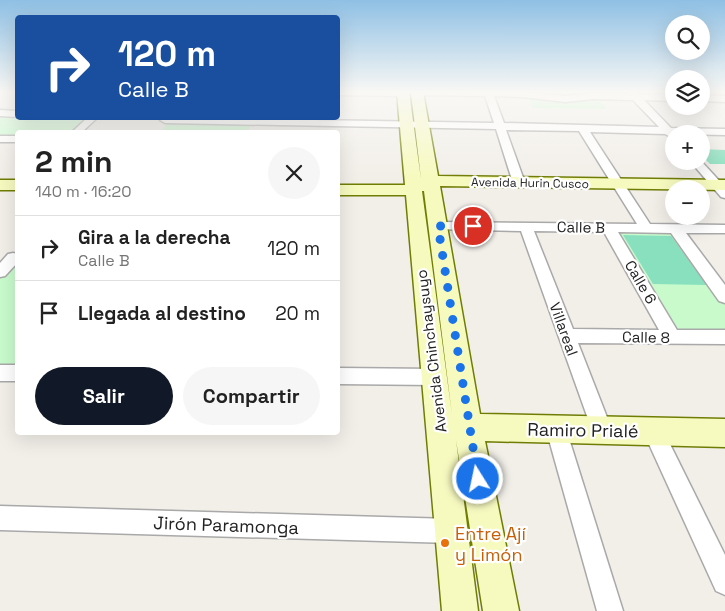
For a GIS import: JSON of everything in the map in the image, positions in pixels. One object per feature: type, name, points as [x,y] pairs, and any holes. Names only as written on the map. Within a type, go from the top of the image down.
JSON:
[{"type":"main road","name":"Avenida Chinchaysuyo","points":[[414,121],[421,186],[435,377],[455,427],[501,611]]},
{"type":"main road","name":"Avenida Hurin Cusco","points":[[340,190],[519,182],[722,188]]},
{"type":"main road","points":[[0,185],[15,185]]},
{"type":"main road","name":"Avenida Chinchaysuyo","points":[[421,186],[438,226],[455,427],[451,532],[460,611]]},
{"type":"main road","points":[[0,192],[15,192]]},
{"type":"main road","name":"Ramiro Prialé","points":[[455,427],[725,433]]},
{"type":"street","points":[[79,130],[89,121]]},
{"type":"street","points":[[164,121],[256,121],[328,128],[414,124],[582,128],[665,134]]},
{"type":"street","points":[[253,130],[256,121]]},
{"type":"street","points":[[498,121],[519,182]]},
{"type":"street","points":[[582,128],[646,228]]},
{"type":"street","points":[[710,133],[725,132]]},
{"type":"street","points":[[0,139],[15,139]]},
{"type":"street","points":[[704,170],[722,188]]},
{"type":"street","name":"Calle B","points":[[438,226],[725,229]]},
{"type":"street","name":"Villareal","points":[[526,227],[602,430]]},
{"type":"street","name":"Calle 6","points":[[609,228],[672,337]]},
{"type":"street","points":[[675,228],[725,297]]},
{"type":"street","points":[[0,272],[10,258]]},
{"type":"street","name":"Calle 8","points":[[566,336],[725,338]]},
{"type":"street","points":[[0,373],[15,373]]},
{"type":"street","points":[[340,376],[435,377]]},
{"type":"street","points":[[556,430],[610,611]]},
{"type":"street","points":[[653,431],[725,582]]},
{"type":"street","name":"Jirón Paramonga","points":[[0,518],[451,532]]},
{"type":"green space","points":[[0,121],[82,121],[72,130],[15,130],[15,136],[0,136]]},
{"type":"green space","points":[[167,124],[251,124],[248,130],[162,130]]},
{"type":"green space","points":[[710,149],[725,150],[725,164],[710,164]]},
{"type":"green space","points":[[617,233],[673,234],[725,304],[725,331],[676,331]]},
{"type":"green space","points":[[623,235],[671,236],[707,285],[653,284]]},
{"type":"green space","points":[[15,262],[15,367],[0,367],[0,277]]},
{"type":"place","name":"Entre Ají y Limón","points":[[445,543]]},
{"type":"route","points":[[473,226],[438,226],[478,479]]}]
